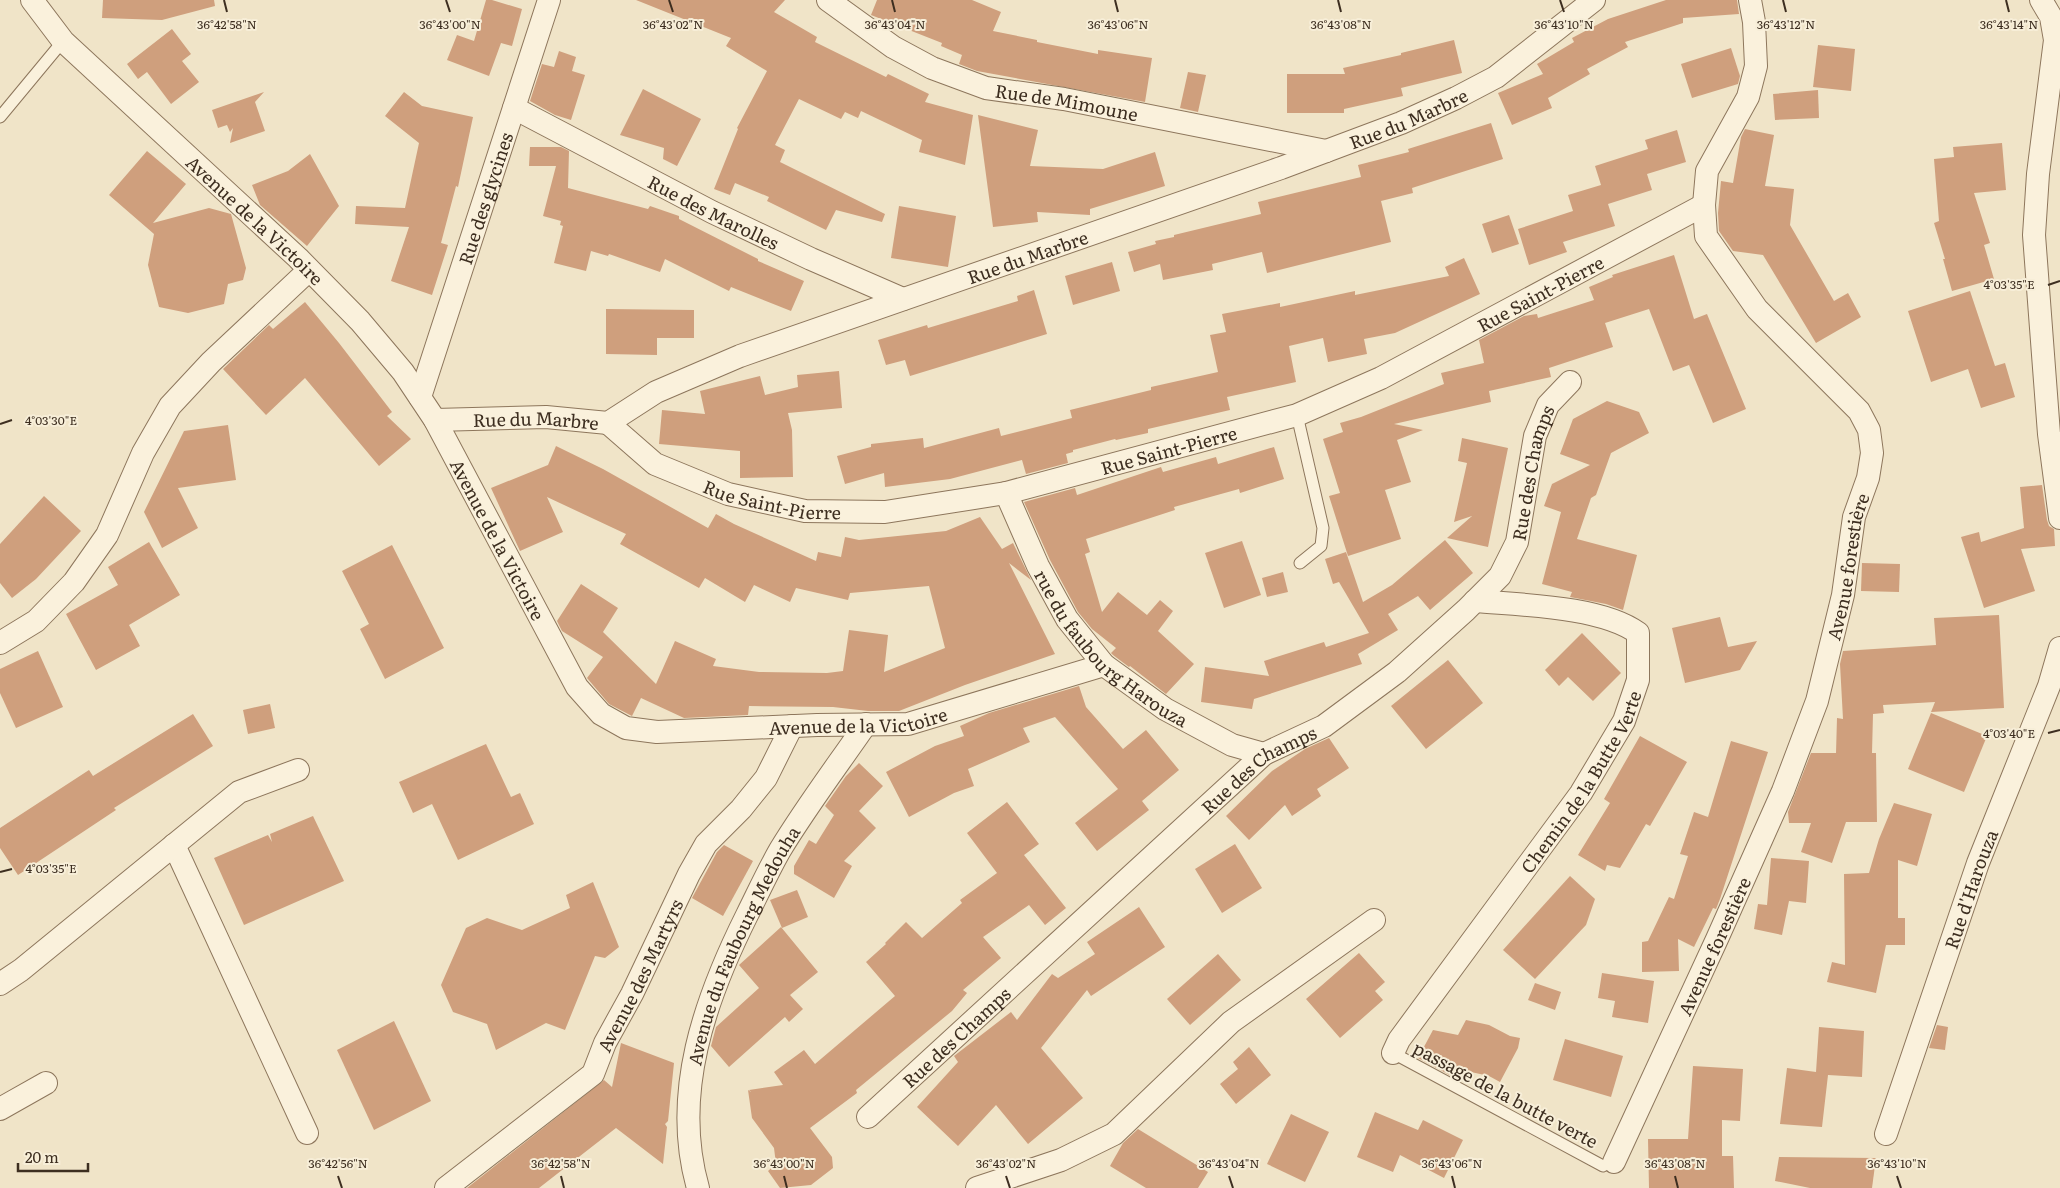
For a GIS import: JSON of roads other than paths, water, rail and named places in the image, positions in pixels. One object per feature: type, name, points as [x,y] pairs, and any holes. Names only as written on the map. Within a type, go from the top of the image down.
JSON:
[{"type":"street","name":"Avenue de la Victoire","points":[[32,0],[63,41],[309,270],[366,329],[403,372],[435,420],[577,687],[601,714],[626,728],[657,732],[792,726],[908,724],[1104,665]]},
{"type":"street","name":"Rue des glycines","points":[[420,398],[521,111],[549,0]]},
{"type":"street","name":"Rue de Mimoune","points":[[828,0],[893,47],[932,68],[986,88],[1064,99],[1326,151]]},
{"type":"street","name":"Rue du Marbre","points":[[435,420],[546,417],[608,423],[656,392],[740,356],[1326,151],[1400,123],[1456,98],[1496,77],[1594,0]]},
{"type":"street","name":"Avenue forestière","points":[[1608,1164],[1717,939],[1775,808],[1817,701],[1843,595],[1854,517],[1868,478],[1872,453],[1869,430],[1859,411],[1757,309],[1706,236],[1704,205],[1707,171],[1748,97],[1756,66],[1754,22],[1750,0]]},
{"type":"street","points":[[2060,0],[2042,0],[2051,17],[2055,40],[2038,174],[2034,235],[2049,434],[2060,518]]},
{"type":"street","name":"Rue des Marolles","points":[[521,111],[712,212],[811,259],[902,299]]},
{"type":"street","name":"Rue Saint-Pierre","points":[[608,423],[655,464],[728,494],[805,511],[885,512],[1006,494],[1297,415],[1381,378],[1704,205]]},
{"type":"street","points":[[0,643],[36,621],[74,582],[107,535],[143,453],[170,406],[211,362],[309,270]]},
{"type":"street","name":"Rue des Champs","points":[[868,1117],[1264,754],[1332,721],[1397,672],[1500,576],[1516,542],[1535,436],[1548,406],[1570,382]]},
{"type":"street","name":"rue du faubourg Harouza","points":[[1006,494],[1038,566],[1067,619],[1104,665],[1165,709],[1232,745],[1264,754]]},
{"type":"street","name":"Chemin de la Butte Verte","points":[[1393,1053],[1399,1040],[1582,793],[1624,721],[1638,680],[1638,632],[1627,625],[1601,617],[1554,608],[1475,601]]},
{"type":"street","name":"Rue d'Harouza","points":[[1886,1134],[1978,863],[2049,686],[2060,648]]},
{"type":"street","name":"Avenue du Faubourg Medouha","points":[[698,1188],[692,1165],[687,1115],[693,1062],[704,1015],[725,958],[780,850],[866,724]]},
{"type":"street","name":"Avenue des Martyrs","points":[[446,1188],[593,1074],[605,1043],[632,994],[689,874],[706,844],[741,809],[766,778],[792,726]]},
{"type":"street","points":[[0,984],[21,970],[239,792],[298,770]]},
{"type":"street","points":[[174,845],[308,1133]]},
{"type":"street","points":[[978,1188],[1061,1160],[1114,1134],[1231,1022],[1374,920]]},
{"type":"street","points":[[0,1108],[46,1083]]},
{"type":"lane","points":[[0,117],[63,41]]},
{"type":"lane","points":[[1297,415],[1323,528],[1321,546],[1300,563]]},
{"type":"lane","name":"passage de la butte verte","points":[[1393,1053],[1608,1164]]}]
